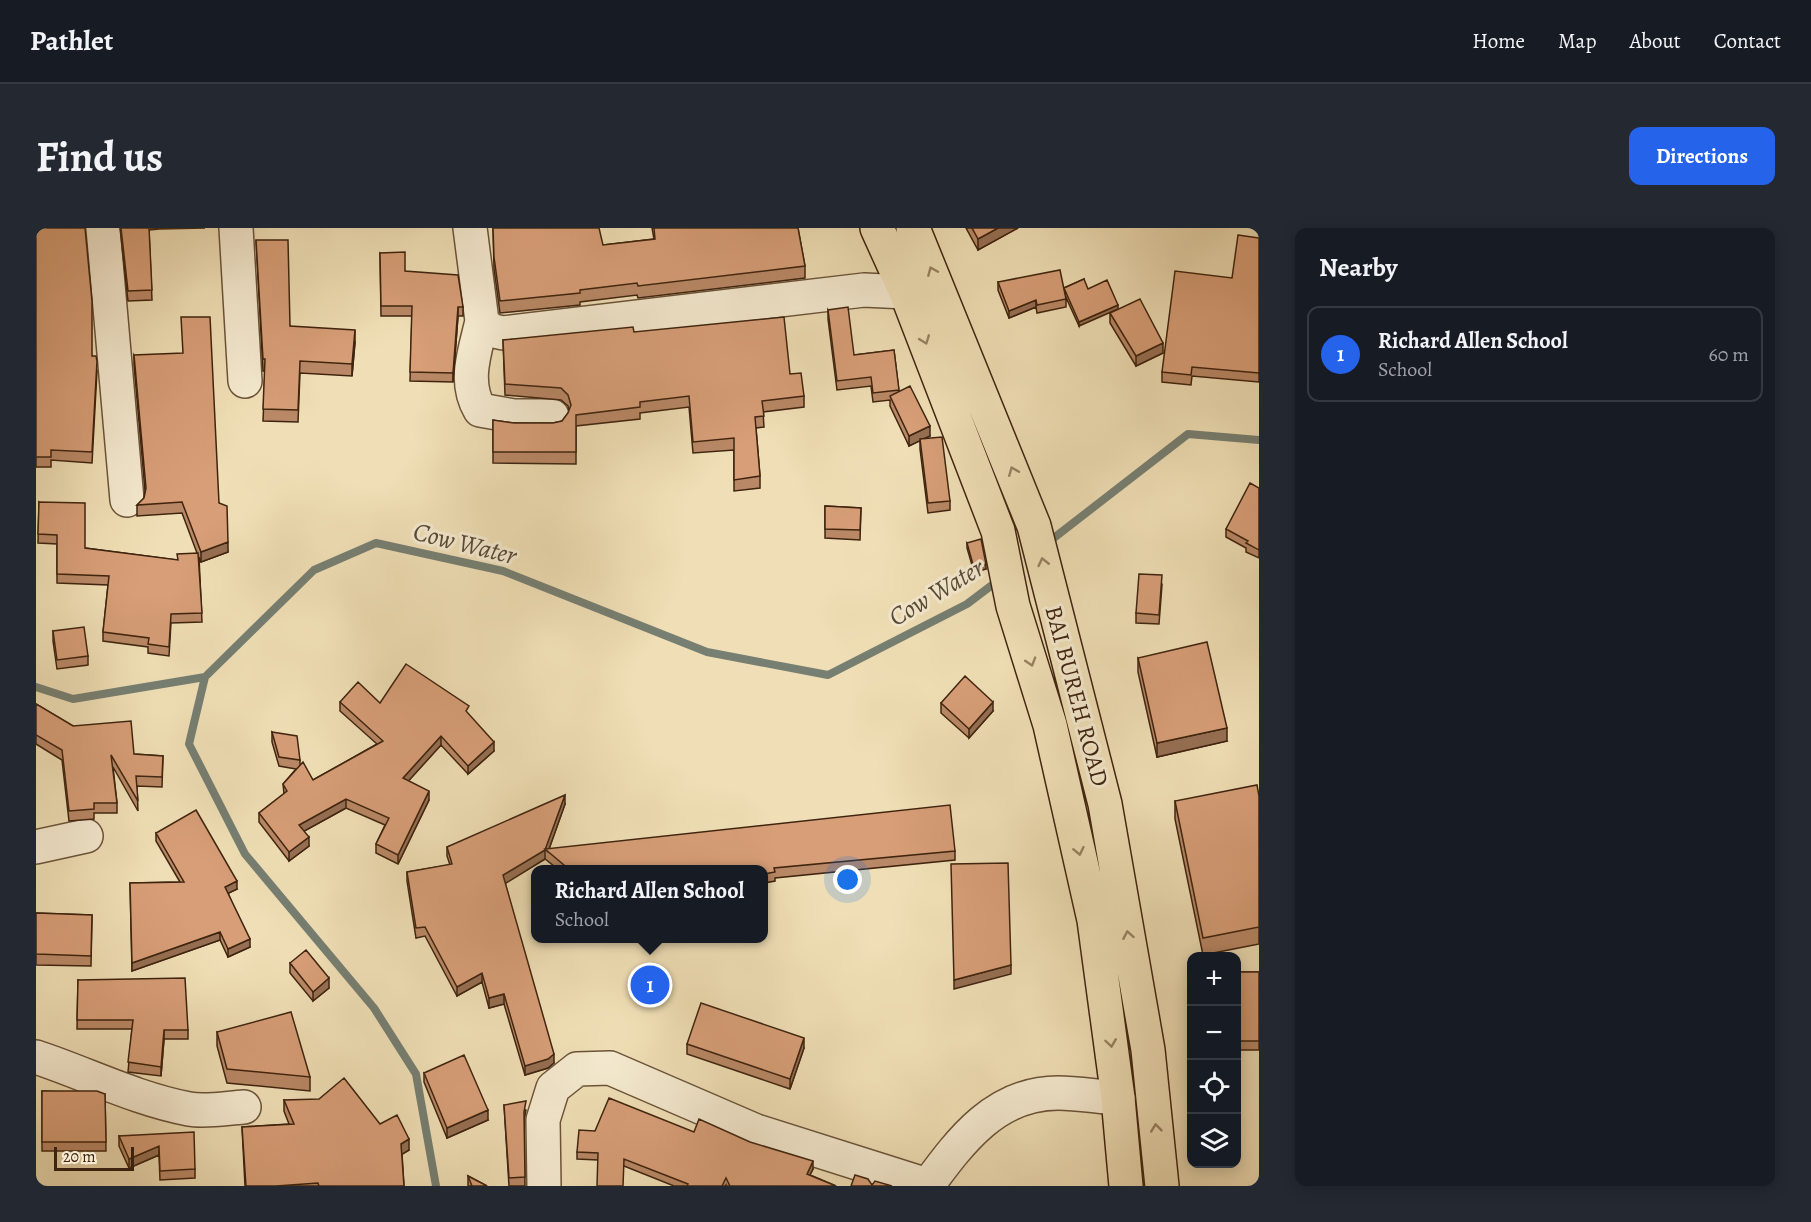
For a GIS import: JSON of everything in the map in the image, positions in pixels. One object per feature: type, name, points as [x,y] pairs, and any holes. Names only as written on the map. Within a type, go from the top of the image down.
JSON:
[{"type":"highway","name":"BAI BUREH ROAD","points":[[877,228],[906,292],[998,531],[1013,606],[1050,725],[1094,920],[1118,1098],[1126,1186]]},
{"type":"highway","name":"BAI BUREH ROAD","points":[[913,228],[1034,526],[1105,804],[1148,1050],[1162,1186]]},
{"type":"street","points":[[103,228],[127,500]]},
{"type":"street","points":[[236,228],[245,381]]},
{"type":"street","points":[[470,228],[493,327],[470,375],[472,397],[480,410],[514,416],[552,416]]},
{"type":"street","points":[[493,327],[864,290],[906,292]]},
{"type":"street","points":[[36,847],[86,836]]},
{"type":"street","points":[[36,1057],[81,1072],[128,1092],[191,1109],[244,1107]]},
{"type":"street","points":[[544,1186],[543,1120],[553,1088],[577,1069],[610,1068],[756,1131],[929,1186],[961,1140],[995,1112],[1021,1099],[1057,1093],[1118,1098]]},
{"type":"building","points":[[36,228],[85,228],[92,301],[92,356],[96,356],[97,361],[92,452],[51,450],[51,457],[36,457]]},
{"type":"building","points":[[121,228],[149,228],[152,290],[128,291]]},
{"type":"building","points":[[493,228],[599,228],[603,245],[655,239],[654,228],[798,228],[805,266],[638,286],[637,283],[580,290],[580,293],[500,301]]},
{"type":"building","points":[[972,228],[998,228],[978,239]]},
{"type":"building","points":[[1238,235],[1259,238],[1259,373],[1192,367],[1191,375],[1162,372],[1175,271],[1232,278]]},
{"type":"building","points":[[256,240],[288,240],[290,326],[355,330],[352,364],[300,361],[298,410],[263,409],[265,359],[263,359]]},
{"type":"building","points":[[405,252],[405,271],[458,275],[463,307],[458,307],[453,373],[410,372],[412,306],[381,306],[380,253]]},
{"type":"building","points":[[1060,270],[1066,299],[1037,305],[1036,300],[1009,311],[998,282]]},
{"type":"building","points":[[1084,279],[1088,289],[1107,280],[1118,305],[1079,322],[1064,288]]},
{"type":"building","points":[[1140,299],[1163,343],[1136,356],[1110,313]]},
{"type":"building","points":[[848,307],[854,355],[894,350],[899,390],[873,393],[871,377],[837,381],[828,310]]},
{"type":"building","points":[[181,317],[210,317],[219,503],[227,506],[228,542],[201,552],[182,502],[137,505],[144,498],[146,488],[134,355],[183,353]]},
{"type":"building","points":[[784,317],[790,374],[801,373],[804,396],[762,401],[764,416],[755,417],[760,476],[734,480],[734,438],[693,442],[689,396],[640,402],[640,407],[576,415],[576,452],[493,452],[493,420],[514,423],[553,423],[562,421],[571,405],[568,395],[561,388],[505,384],[503,340],[633,327],[634,332]]},
{"type":"building","points":[[910,386],[930,426],[909,436],[890,396]]},
{"type":"building","points":[[942,437],[950,501],[928,503],[920,439]]},
{"type":"building","points":[[1250,483],[1259,488],[1259,550],[1226,529]]},
{"type":"building","points":[[39,502],[85,503],[85,548],[178,560],[177,554],[198,553],[202,613],[171,614],[169,647],[148,644],[149,638],[103,632],[109,576],[57,574],[57,535],[38,534]]},
{"type":"building","points":[[825,506],[861,508],[860,530],[825,529]]},
{"type":"building","points":[[981,539],[986,564],[974,568],[967,543]]},
{"type":"building","points":[[1139,574],[1162,575],[1159,615],[1136,613]]},
{"type":"building","points":[[84,627],[88,656],[57,660],[53,631]]},
{"type":"building","points":[[1207,642],[1227,728],[1157,743],[1138,658]]},
{"type":"building","points":[[406,664],[469,706],[466,711],[494,742],[468,766],[441,736],[403,778],[429,791],[398,855],[376,844],[389,818],[346,799],[299,825],[309,837],[289,852],[259,813],[287,791],[283,784],[303,762],[313,780],[383,741],[340,702],[358,682],[380,703]]},
{"type":"building","points":[[965,676],[993,702],[969,729],[941,703]]},
{"type":"building","points":[[36,704],[73,726],[131,721],[134,754],[163,756],[162,777],[136,776],[138,801],[111,755],[117,803],[94,803],[94,809],[69,811],[62,750],[36,735]]},
{"type":"building","points":[[272,732],[297,736],[300,760],[279,757]]},
{"type":"building","points":[[1257,785],[1259,796],[1259,927],[1203,938],[1175,801]]},
{"type":"building","points":[[565,795],[545,850],[503,875],[554,1054],[548,1059],[525,1066],[504,994],[489,998],[482,973],[457,987],[425,927],[416,928],[407,872],[452,864],[447,847]]},
{"type":"building","points":[[950,805],[955,851],[774,868],[775,872],[768,873],[768,865],[564,865],[545,849]]},
{"type":"building","points":[[196,810],[237,881],[225,887],[250,939],[228,949],[220,932],[132,963],[130,883],[184,882],[156,833]]},
{"type":"building","points":[[1008,863],[1011,965],[954,980],[951,864]]},
{"type":"building","points":[[36,913],[92,915],[91,956],[36,954]]},
{"type":"building","points":[[306,950],[329,978],[313,992],[290,963]]},
{"type":"building","points":[[1241,972],[1259,972],[1259,1041],[1241,1041]]},
{"type":"building","points":[[185,978],[188,1030],[164,1030],[161,1067],[128,1062],[133,1020],[77,1020],[78,980]]},
{"type":"building","points":[[701,1003],[804,1038],[790,1079],[687,1044]]},
{"type":"building","points":[[291,1012],[310,1077],[227,1069],[217,1032]]},
{"type":"building","points":[[464,1055],[488,1110],[447,1128],[424,1073]]},
{"type":"building","points":[[344,1078],[380,1124],[397,1115],[409,1139],[401,1144],[404,1186],[319,1186],[318,1183],[246,1186],[242,1127],[294,1124],[284,1100],[319,1099]]},
{"type":"building","points":[[42,1091],[97,1091],[105,1094],[106,1142],[42,1142]]},
{"type":"building","points":[[609,1098],[694,1132],[699,1119],[750,1142],[813,1161],[807,1174],[836,1186],[730,1186],[726,1178],[722,1186],[687,1186],[688,1184],[624,1159],[623,1186],[597,1186],[598,1153],[577,1152],[579,1130],[595,1131]]},
{"type":"building","points":[[526,1101],[524,1112],[525,1177],[509,1178],[504,1105]]},
{"type":"building","points":[[194,1132],[195,1169],[160,1171],[159,1146],[129,1159],[119,1136]]},
{"type":"building","points":[[855,1175],[868,1179],[872,1185],[875,1181],[892,1186],[851,1186]]},
{"type":"building","points":[[468,1176],[487,1186],[472,1186]]},
{"type":"waterway","name":"Cow Water","points":[[1046,544],[1188,434],[1259,440]]},
{"type":"waterway","name":"Cow Water","points":[[436,1186],[416,1074],[374,1008],[245,854],[189,744],[205,677],[314,570],[376,543],[503,571],[707,652],[828,675],[967,604],[1000,579]]},
{"type":"waterway","points":[[36,687],[73,699],[205,677]]},
{"type":"place","name":"Richard Allen School","points":[[650,985]]}]
